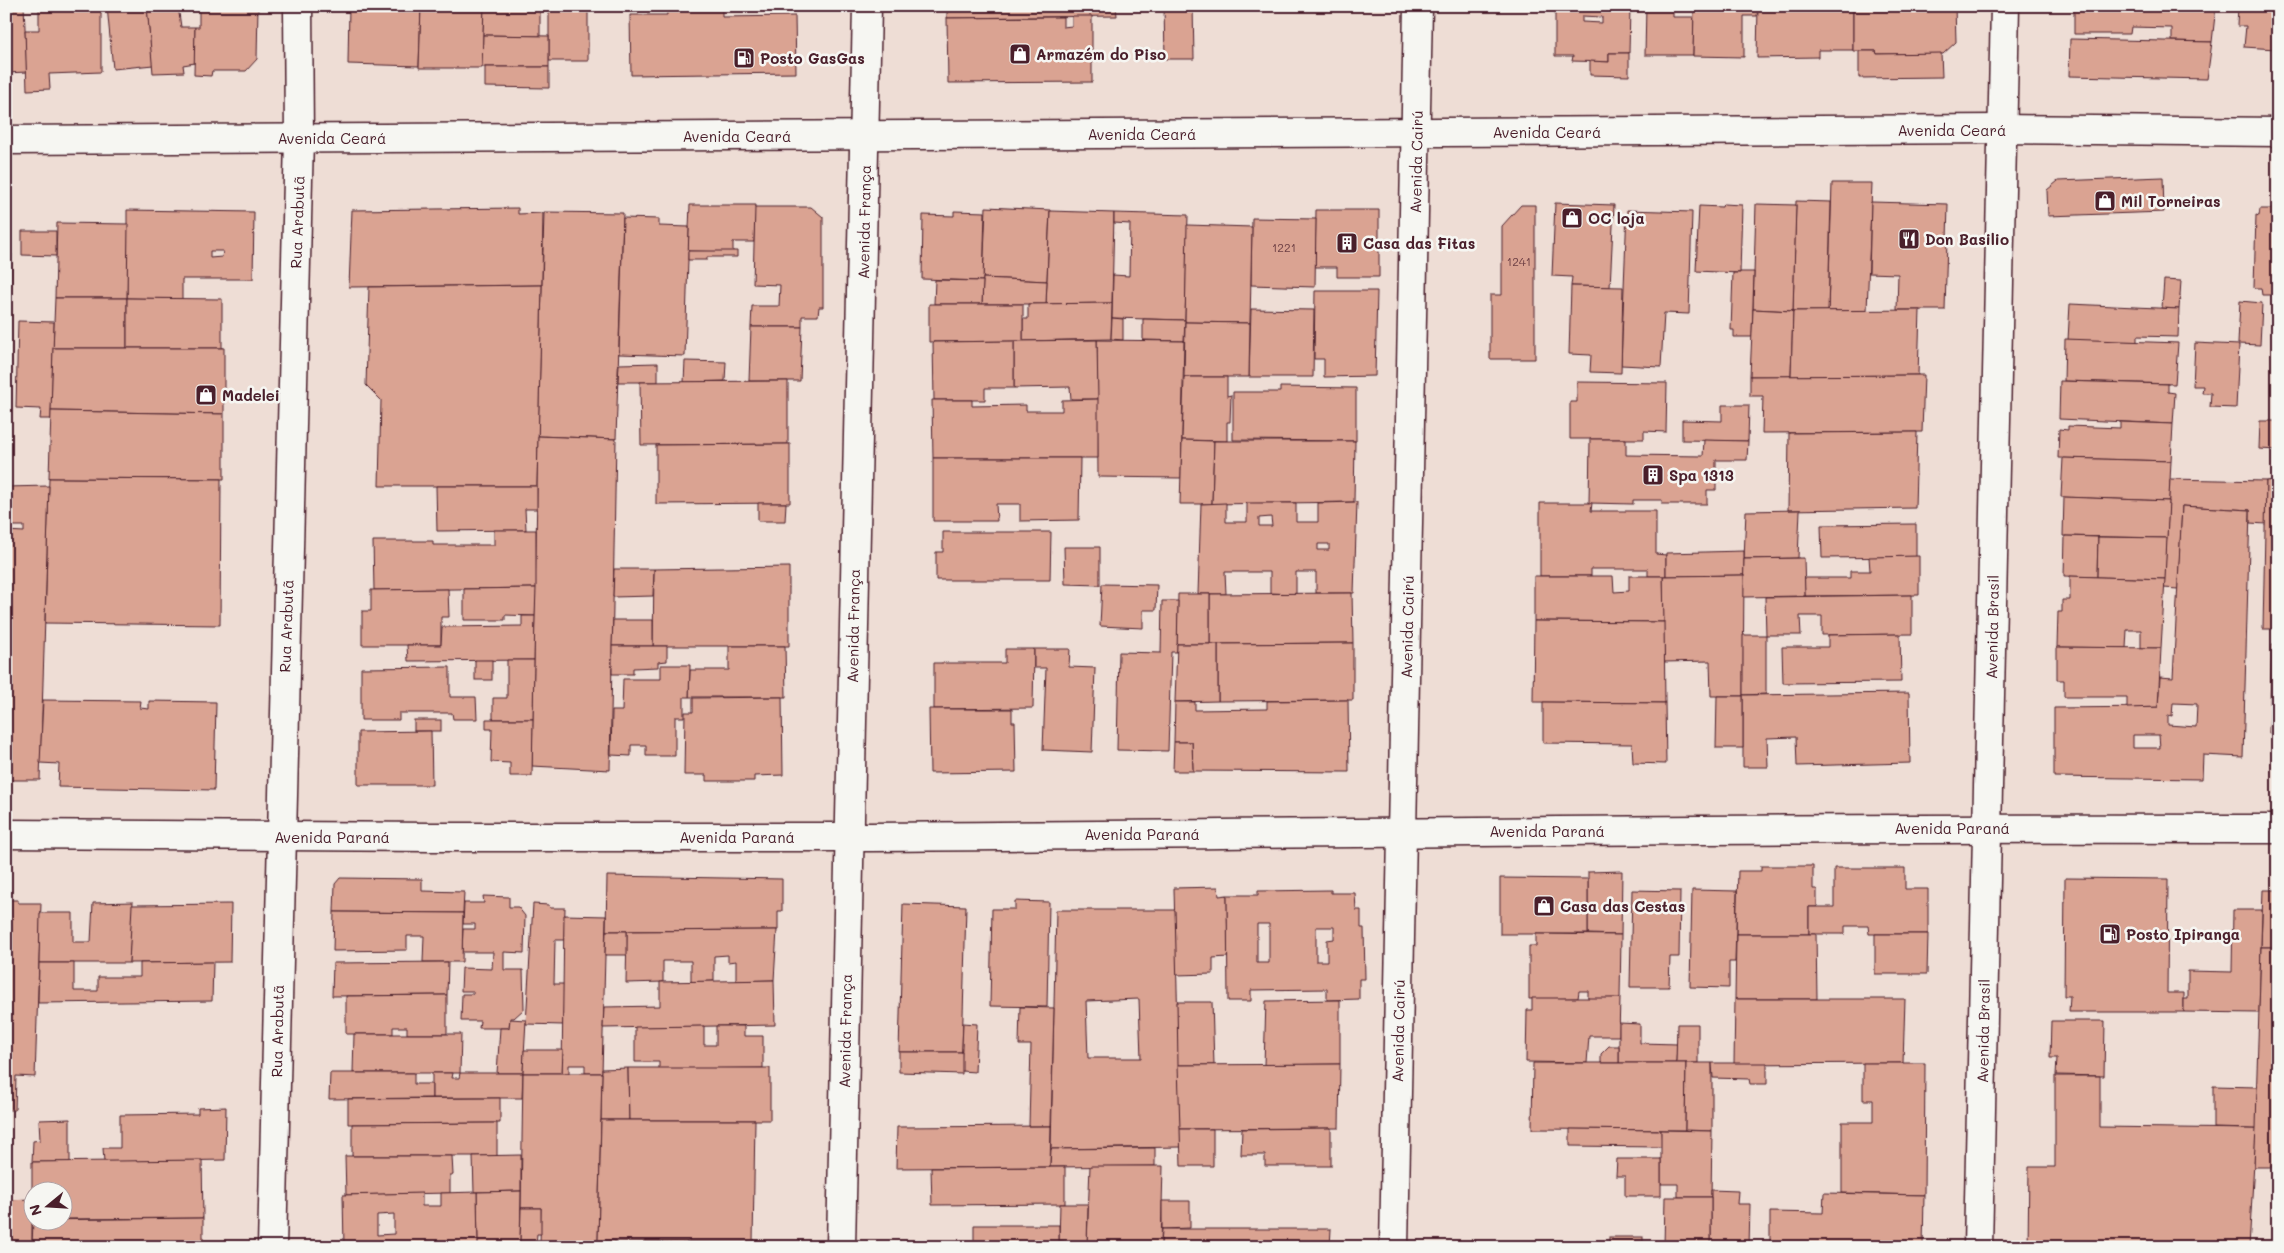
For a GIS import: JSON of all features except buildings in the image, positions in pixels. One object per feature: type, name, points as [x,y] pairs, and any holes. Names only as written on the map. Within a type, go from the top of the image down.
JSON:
[{"type":"street","name":"Rua Arabutã","points":[[272,1247],[299,138],[298,6]]},
{"type":"street","name":"Avenida França","points":[[841,1247],[848,837],[866,135],[867,6]]},
{"type":"street","name":"Avenida Cairú","points":[[1394,1247],[1418,6]]},
{"type":"street","name":"Avenida Brasil","points":[[1978,1247],[2005,6]]},
{"type":"street","name":"Avenida Ceará","points":[[6,140],[2003,129],[2278,132]]},
{"type":"street","name":"Avenida Paraná","points":[[6,834],[281,837],[848,837],[1987,828],[2278,829]]},
{"type":"place","name":"Armazém do Piso","points":[[1020,54]]},
{"type":"place","name":"Posto GasGas","points":[[744,58]]},
{"type":"place","name":"Mil Torneiras","points":[[2105,201]]},
{"type":"place","name":"OC loja","points":[[1572,218]]},
{"type":"place","name":"Don Basilio","points":[[1909,239]]},
{"type":"place","name":"Casa das Fitas","points":[[1347,243]]},
{"type":"place","name":"Madelei","points":[[206,395]]},
{"type":"place","name":"Spa 1313","points":[[1653,475]]},
{"type":"place","name":"Casa das Cestas","points":[[1544,906]]},
{"type":"place","name":"Posto Ipiranga","points":[[2110,934]]}]
